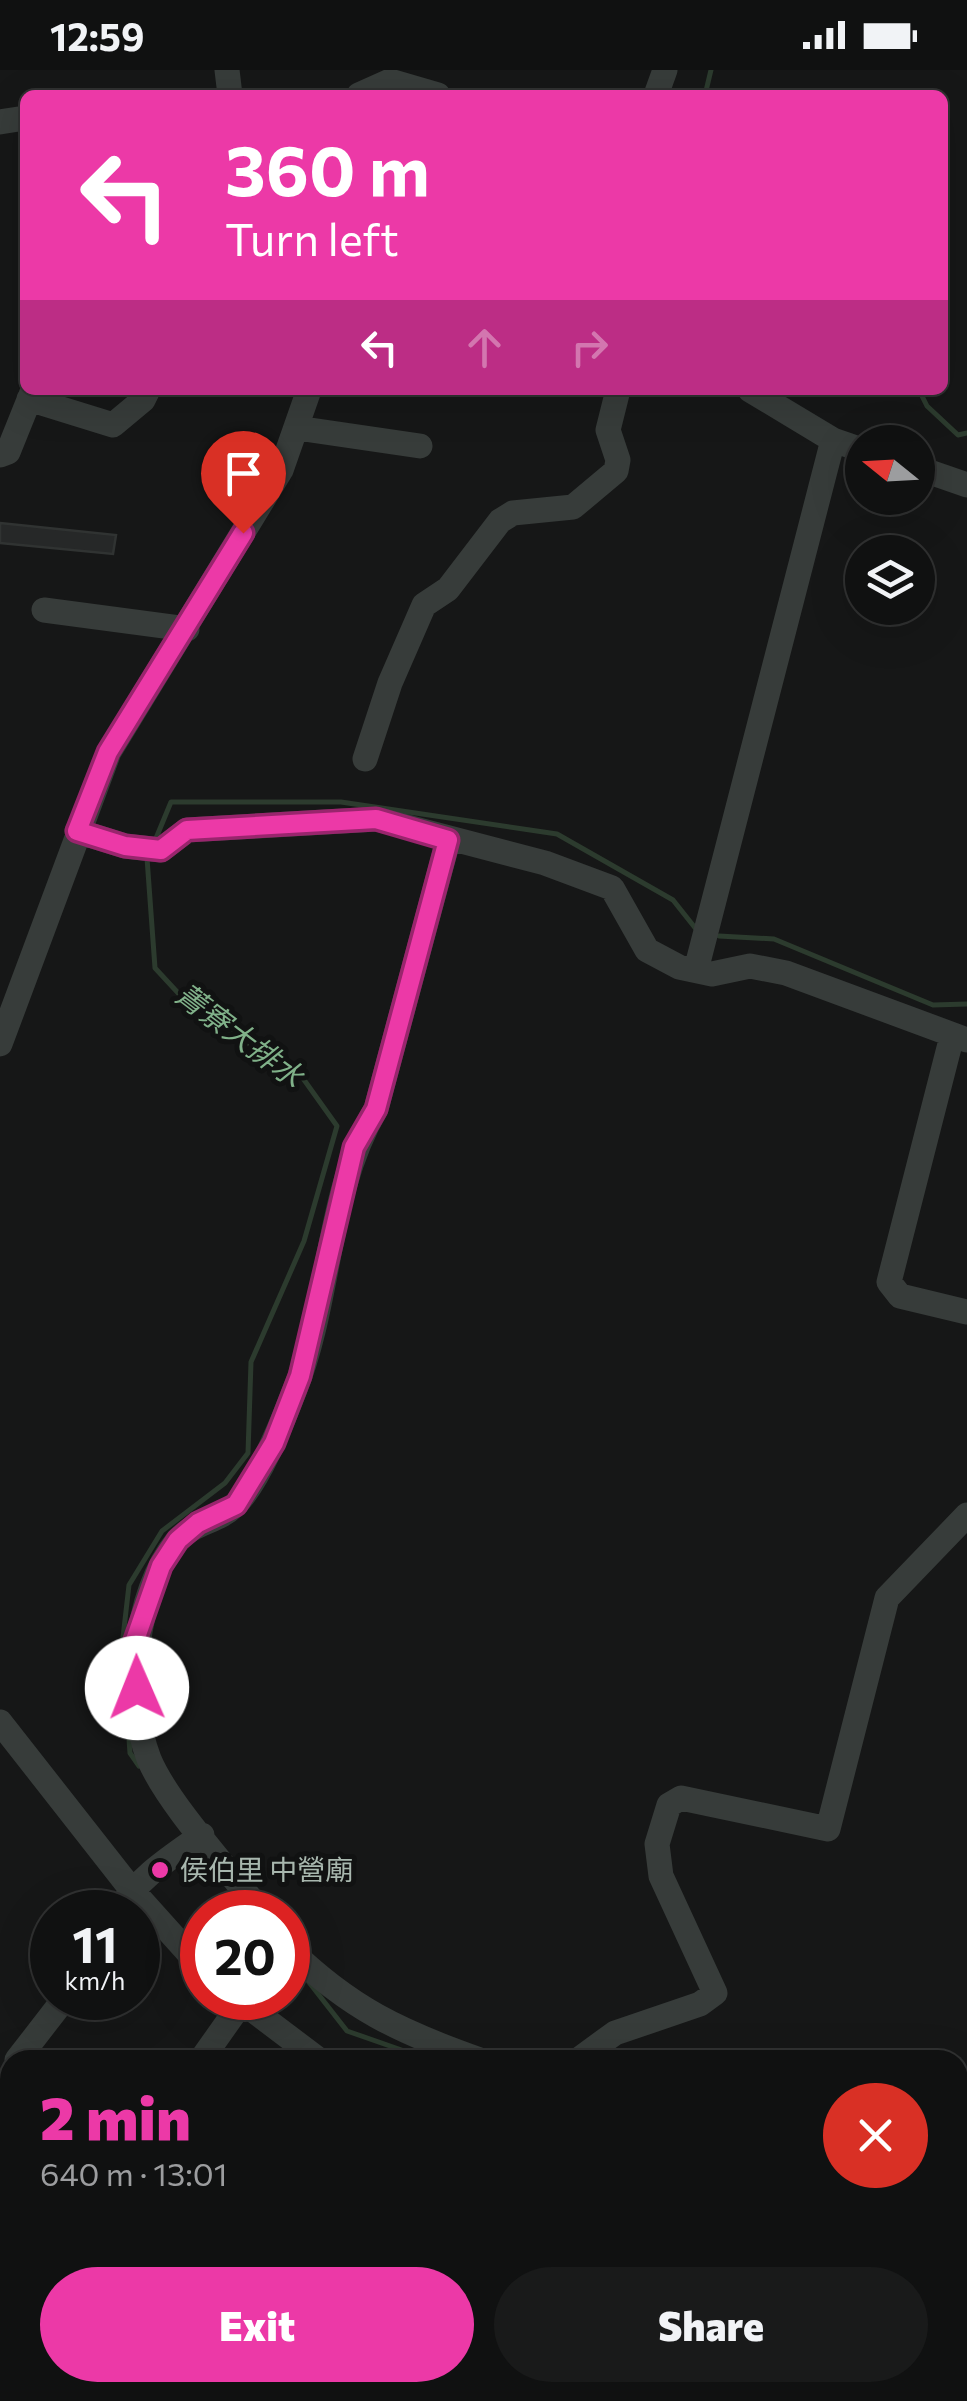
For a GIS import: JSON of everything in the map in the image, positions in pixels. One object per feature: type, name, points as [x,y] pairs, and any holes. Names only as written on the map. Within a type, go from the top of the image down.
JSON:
[{"type":"street","points":[[369,90],[390,80],[422,90]]},
{"type":"street","points":[[0,455],[8,452],[31,395],[113,425],[146,395]]},
{"type":"street","points":[[0,1044],[108,752],[188,629],[282,470],[308,395]]},
{"type":"street","points":[[364,759],[390,683],[424,604],[448,588],[500,521],[514,513],[573,508],[616,471],[618,460],[608,430],[617,395]]},
{"type":"street","points":[[758,395],[845,444]]},
{"type":"street","points":[[298,428],[420,446]]},
{"type":"street","points":[[696,970],[833,440]]},
{"type":"street","points":[[935,474],[967,485]]},
{"type":"street","points":[[44,610],[188,629]]},
{"type":"street","points":[[77,831],[125,846],[161,850],[187,830],[376,819],[545,863],[612,888],[647,950],[696,970],[712,974],[750,966],[786,973],[960,1038],[888,1282],[900,1296],[967,1312]]},
{"type":"street","points":[[243,1890],[200,1836],[149,1759],[134,1643],[161,1566],[178,1540],[198,1523],[236,1505],[274,1443],[300,1376],[354,1147],[376,1109],[448,840]]},
{"type":"street","points":[[592,2050],[615,2033],[700,2004],[714,1993],[661,1876],[657,1844],[669,1805],[681,1798],[828,1829],[887,1598],[967,1515]]},
{"type":"street","points":[[0,1722],[132,1889],[180,1943]]},
{"type":"street","points":[[132,1889],[155,1866],[200,1836]]},
{"type":"street","points":[[310,1970],[398,2031],[452,2050]]},
{"type":"street","points":[[25,2050],[47,2020]]},
{"type":"street","points":[[206,2050],[226,2020]]},
{"type":"street","points":[[265,2020],[305,2050]]},
{"type":"building","points":[[0,523],[116,535],[113,554],[0,543]]},
{"type":"waterway","name":"菁寮大排水","points":[[706,90],[711,70]]},
{"type":"waterway","name":"菁寮大排水","points":[[922,395],[927,406],[958,435],[967,433]]},
{"type":"waterway","name":"菁寮大排水","points":[[154,843],[171,802],[341,802],[557,834],[673,900],[696,929]]},
{"type":"waterway","name":"菁寮大排水","points":[[124,1674],[122,1646],[129,1585],[162,1531],[225,1483],[248,1453],[251,1362],[304,1241],[337,1126],[302,1077],[192,1008],[155,968],[147,858]]},
{"type":"waterway","name":"菁寮大排水","points":[[719,936],[774,939],[933,1005],[967,1004]]},
{"type":"waterway","name":"菁寮大排水","points":[[128,1725],[130,1753],[139,1766]]},
{"type":"waterway","name":"菁寮大排水","points":[[310,1984],[347,2031],[401,2050]]},
{"type":"place","name":"侯伯里 中營廟","points":[[160,1870]]},
{"type":"route","points":[[137,1688],[134,1643],[161,1566],[178,1540],[198,1523],[236,1505],[274,1443],[300,1376],[354,1147],[376,1109],[448,840],[376,819],[187,830],[161,850],[125,846],[77,831],[108,752],[188,629],[243,533]]}]
